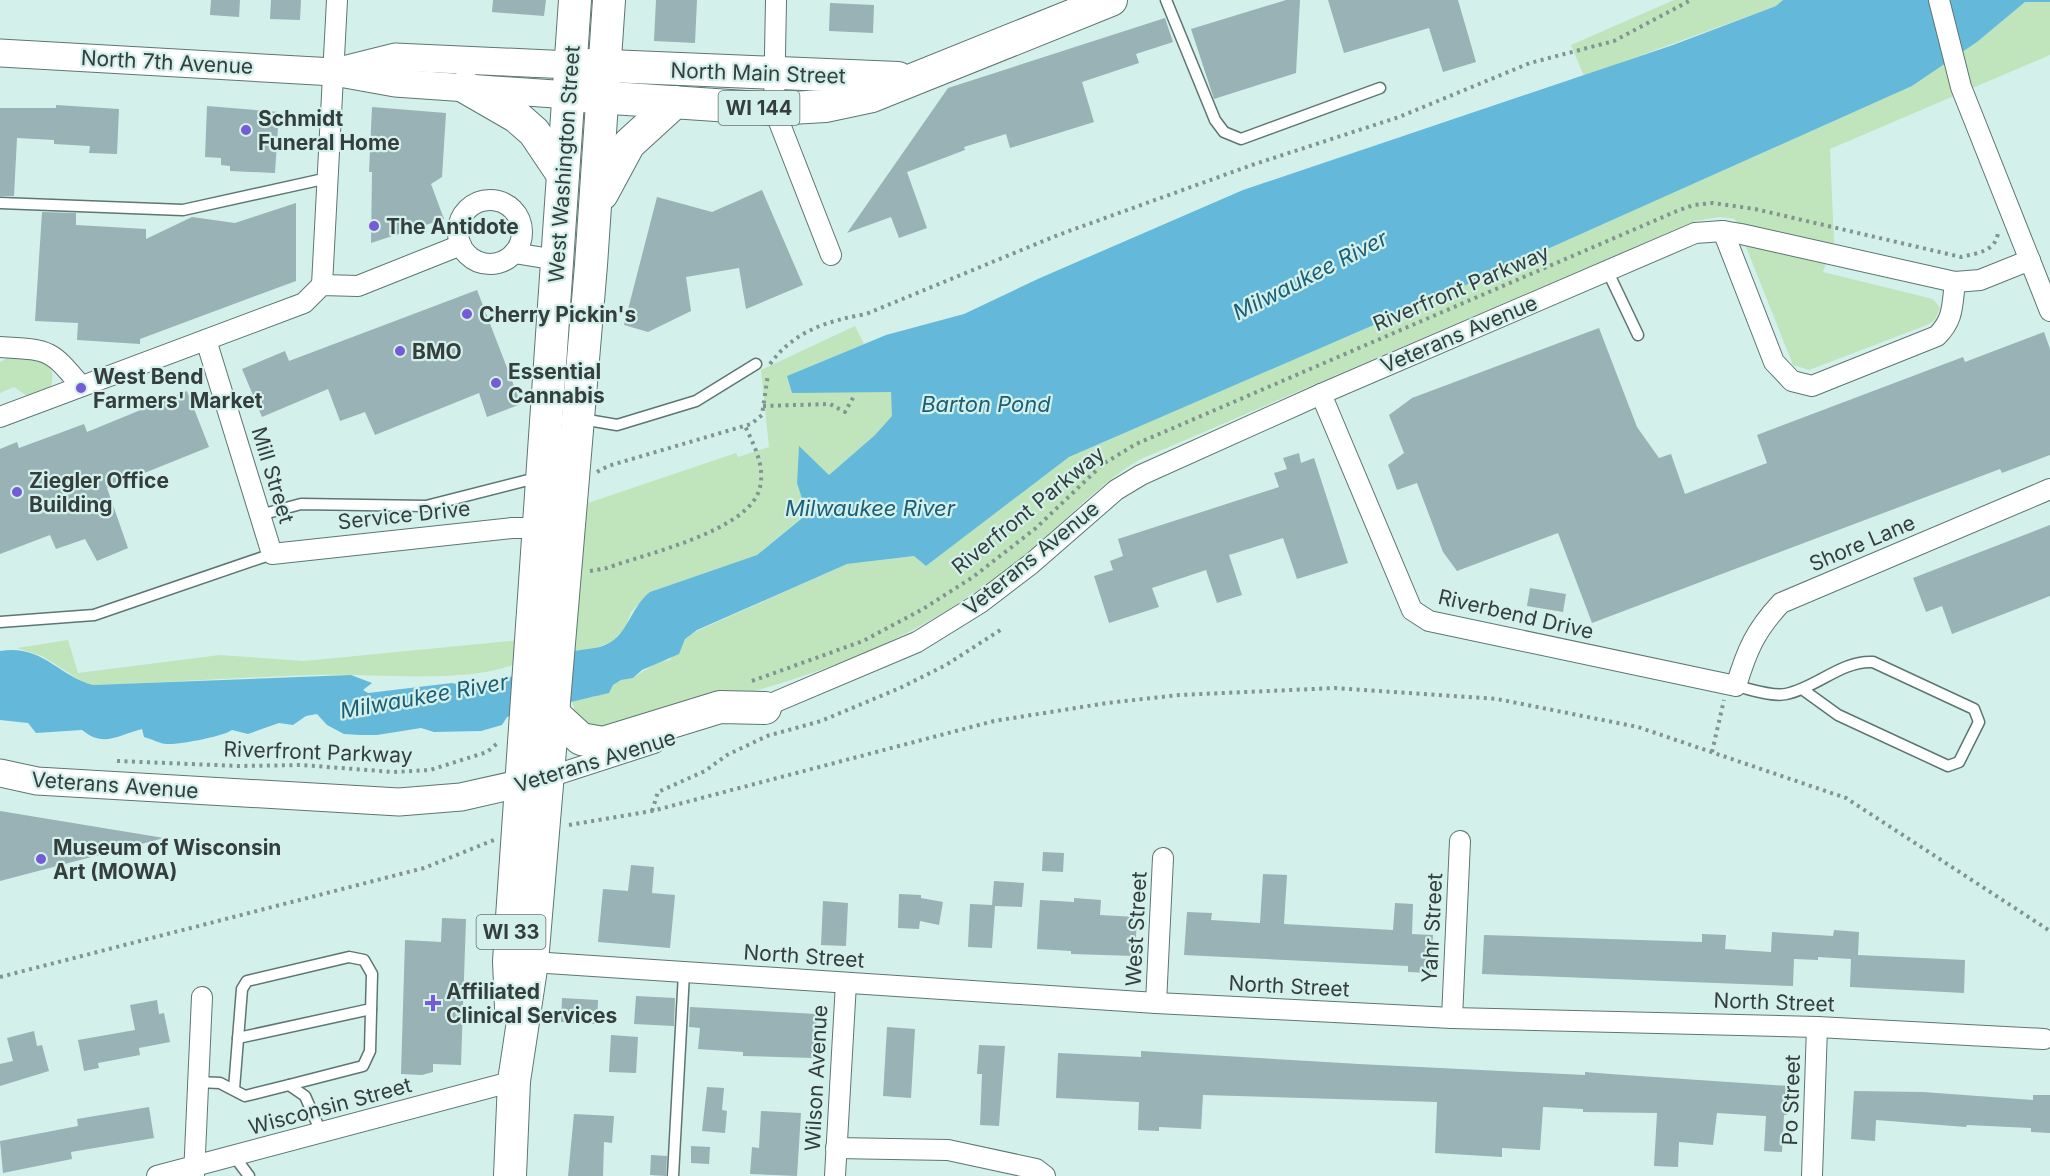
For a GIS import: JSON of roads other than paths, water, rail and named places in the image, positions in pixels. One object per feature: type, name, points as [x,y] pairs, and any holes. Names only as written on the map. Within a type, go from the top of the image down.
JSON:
[{"type":"main road","name":"West Washington Street","points":[[564,473],[557,260],[575,0]]},
{"type":"main road","name":"West Washington Street","points":[[542,723],[559,586],[553,529],[577,418],[604,97],[609,0]]},
{"type":"main road","name":"North Main Street","points":[[570,80],[604,97],[774,109],[825,106],[872,96],[1112,0]]},
{"type":"main road","name":"North 7th Avenue","points":[[0,53],[334,72],[395,83],[465,87],[570,80]]},
{"type":"main road","name":"North 7th Avenue","points":[[334,72],[395,57],[570,80]]},
{"type":"main road","name":"North Main Street","points":[[570,80],[606,66],[910,79]]},
{"type":"main road","points":[[465,87],[534,132],[562,175]]},
{"type":"main road","points":[[595,208],[629,144],[675,102]]},
{"type":"main road","points":[[542,723],[581,739],[603,742],[757,695]]},
{"type":"main road","name":"WI 33","points":[[510,1176],[514,1081],[509,961],[530,832],[542,723]]},
{"type":"main road","name":"Veterans Avenue","points":[[0,773],[37,781],[399,802],[461,796],[534,781]]},
{"type":"main road","name":"WI 33","points":[[514,1081],[532,962],[530,832]]},
{"type":"street","points":[[0,417],[304,303],[322,285],[337,0]]},
{"type":"street","points":[[776,0],[774,109],[831,255]]},
{"type":"street","points":[[1939,0],[1961,87],[2050,311]]},
{"type":"street","points":[[490,200],[509,206],[516,214],[522,234],[514,253],[501,261],[482,263],[467,253],[461,245],[459,225],[463,215],[479,202],[490,200]]},
{"type":"street","points":[[1724,231],[1774,362],[1792,381],[1812,386],[1937,336],[1948,325],[1951,317],[1955,282]]},
{"type":"street","name":"Veterans Avenue","points":[[534,781],[757,695],[916,642],[953,620],[1031,564],[1116,490],[1141,475],[1321,394],[1695,233],[1724,231],[1955,282],[1980,280],[2030,260]]},
{"type":"street","points":[[322,285],[358,286],[461,245]]},
{"type":"street","points":[[514,253],[557,260]]},
{"type":"street","name":"Mill Street","points":[[206,340],[272,554]]},
{"type":"street","points":[[0,347],[45,350],[60,360],[81,386]]},
{"type":"street","name":"Riverbend Drive","points":[[1321,394],[1412,610],[1429,621],[1736,686]]},
{"type":"street","name":"Shore Lane","points":[[1736,686],[1749,644],[1762,623],[1781,603],[2050,489]]},
{"type":"street","name":"Service Drive","points":[[272,554],[512,528],[553,529]]},
{"type":"street","name":"Yahr Street","points":[[1452,1018],[1460,841]]},
{"type":"street","name":"West Street","points":[[1156,1003],[1163,858]]},
{"type":"street","name":"North Street","points":[[532,962],[1156,1003],[1452,1018],[1817,1027],[2044,1039]]},
{"type":"street","name":"Wilson Avenue","points":[[835,1176],[846,982]]},
{"type":"street","points":[[194,1171],[202,997]]},
{"type":"street","name":"Po Street","points":[[1812,1176],[1817,1027]]},
{"type":"street","name":"Wisconsin Street","points":[[157,1176],[194,1171],[234,1156],[514,1081]]},
{"type":"street","points":[[836,1148],[948,1150],[1036,1169],[1045,1176]]},
{"type":"lane","points":[[1166,0],[1215,120],[1224,132],[1241,138],[1380,88]]},
{"type":"lane","points":[[0,203],[183,210],[328,178]]},
{"type":"lane","points":[[1607,270],[1638,335]]},
{"type":"lane","points":[[577,418],[617,426],[696,401],[756,364]]},
{"type":"lane","points":[[260,515],[301,504],[426,506],[564,473]]},
{"type":"lane","points":[[0,622],[94,615],[272,554]]},
{"type":"lane","points":[[1736,686],[1784,695],[1802,689],[1859,661],[1873,662],[1974,709],[1979,722],[1959,762],[1948,766],[1838,715],[1802,689]]},
{"type":"lane","points":[[198,1082],[220,1083],[245,1096],[363,1066],[370,1051],[372,974],[364,960],[349,957],[247,981],[242,989],[234,1089]]},
{"type":"lane","points":[[673,1176],[684,973]]},
{"type":"lane","points":[[238,1038],[371,1009]]},
{"type":"lane","points":[[289,1085],[305,1096],[321,1132]]},
{"type":"lane","points":[[234,1156],[249,1176]]},
{"type":"water","name":"Barton Pond","points":[[1783,0],[2050,0],[2050,2],[2025,2],[1977,42],[1912,86],[1496,272],[1069,457],[926,566],[914,556],[847,564],[697,630],[685,639],[679,654],[642,670],[633,678],[621,680],[613,685],[609,693],[507,717],[502,725],[481,731],[434,732],[421,728],[377,735],[344,734],[327,725],[317,714],[306,716],[293,725],[279,723],[248,734],[232,730],[201,740],[167,744],[144,737],[142,729],[104,739],[82,730],[36,733],[28,723],[0,720],[0,651],[15,650],[38,656],[93,685],[351,675],[372,683],[363,690],[368,693],[452,683],[467,685],[497,681],[571,652],[606,645],[622,631],[639,604],[650,592],[757,555],[807,514],[797,483],[799,446],[829,475],[875,435],[892,416],[891,392],[792,393],[787,376],[886,335],[964,314],[1040,278],[1243,190],[1673,45],[1776,6]]},
{"type":"place","name":"Schmidt Funeral Home","points":[[246,130]]},
{"type":"place","name":"The Antidote","points":[[374,226]]},
{"type":"place","name":"Cherry Pickin's","points":[[467,314]]},
{"type":"place","name":"BMO","points":[[400,351]]},
{"type":"place","name":"Essential Cannabis","points":[[496,383]]},
{"type":"place","name":"West Bend Farmers' Market","points":[[81,388]]},
{"type":"place","name":"Ziegler Office Building","points":[[17,492]]},
{"type":"place","name":"Museum of Wisconsin Art (MOWA)","points":[[41,859]]},
{"type":"place","name":"Affiliated Clinical Services","points":[[433,1003]]},
{"type":"water label","name":"Milwaukee River","points":[[1310,275]]},
{"type":"water label","name":"Milwaukee River","points":[[870,508]]},
{"type":"water label","name":"Milwaukee River","points":[[424,696]]}]
